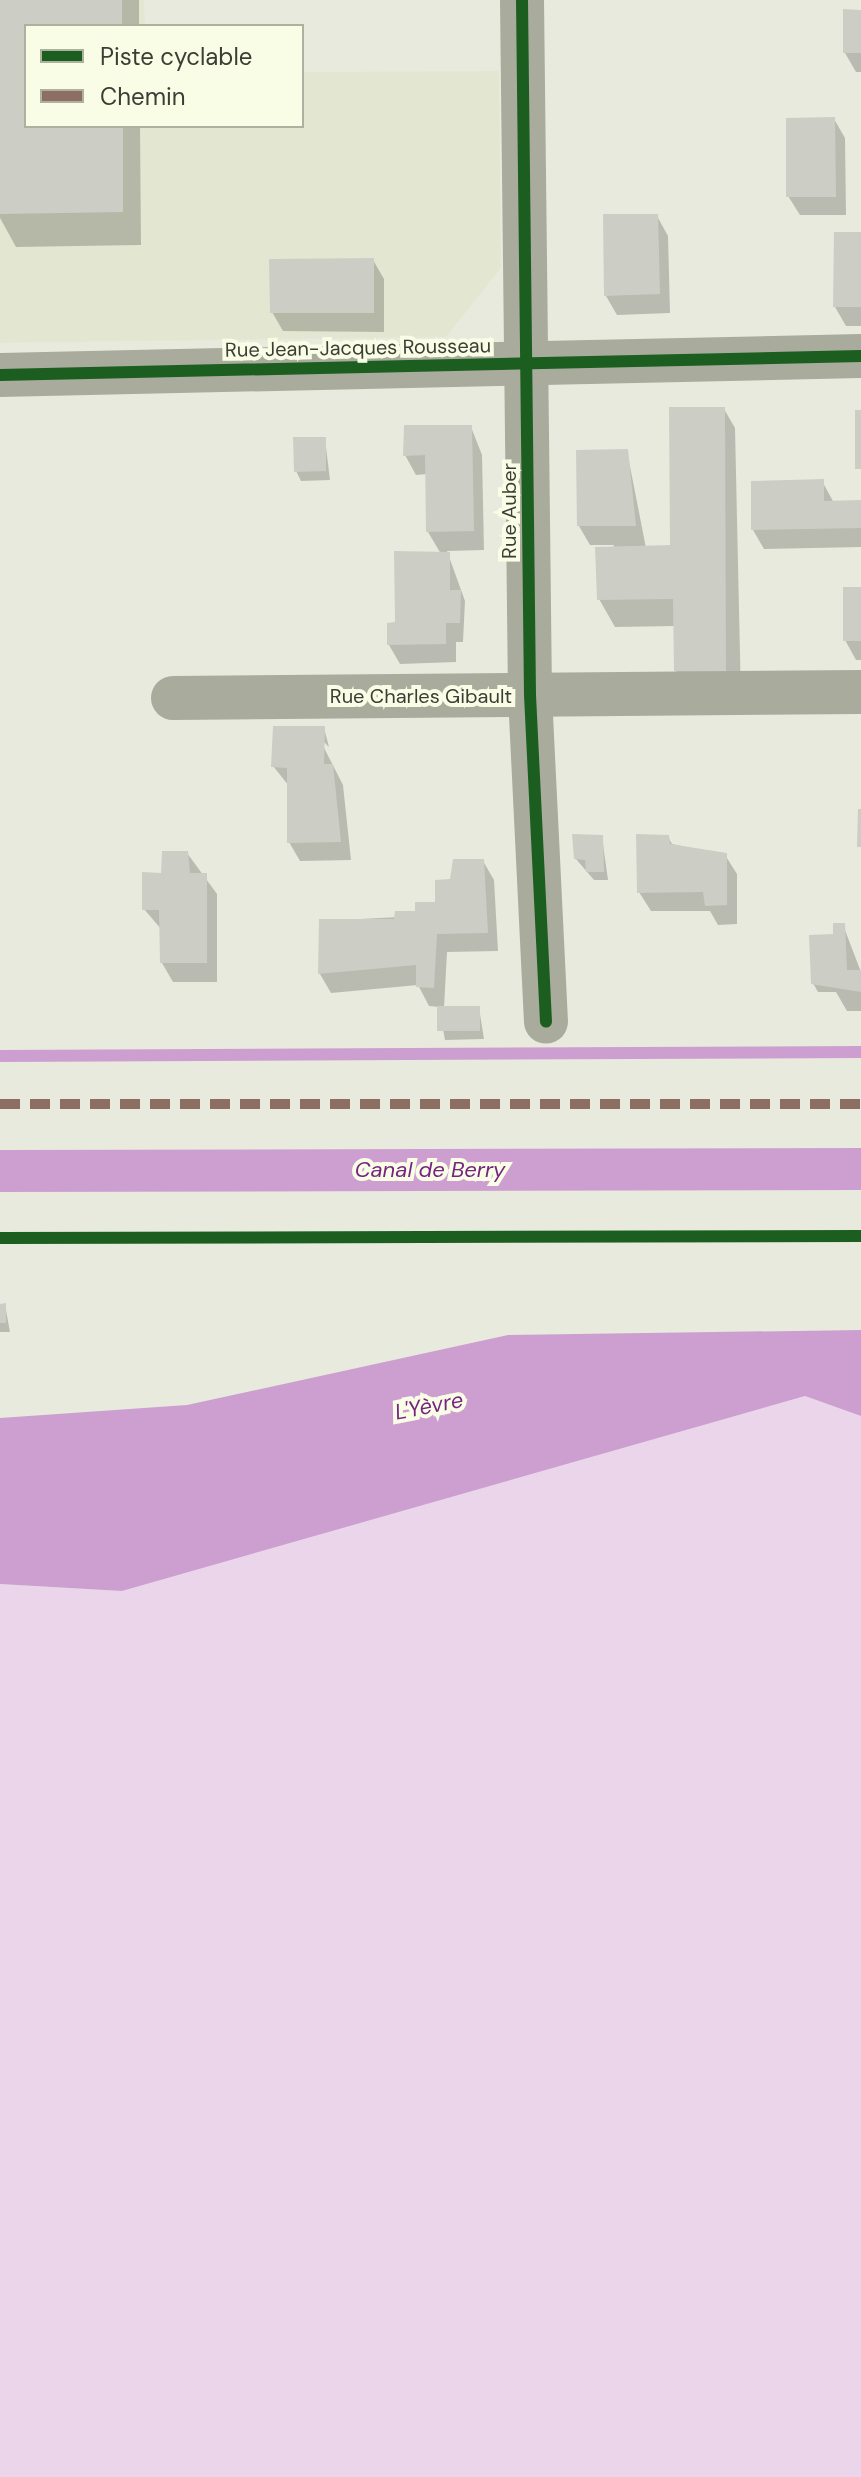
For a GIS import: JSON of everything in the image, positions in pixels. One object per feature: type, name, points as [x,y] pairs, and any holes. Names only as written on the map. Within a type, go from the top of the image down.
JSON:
[{"type":"street","name":"Rue Auber","points":[[522,0],[529,365],[530,695],[546,1022]]},
{"type":"street","name":"Rue Jean-Jacques Rousseau","points":[[0,375],[861,356]]},
{"type":"street","name":"Rue Charles Gibault","points":[[173,698],[861,692]]},
{"type":"shaded area","points":[[0,0],[144,0],[145,24],[24,24],[24,128],[304,128],[304,72],[499,71],[501,268],[446,337],[0,343]]},
{"type":"shaded area","points":[[805,1396],[861,1416],[861,2477],[0,2477],[0,1584],[122,1591]]},
{"type":"water","name":"L'Yèvre","points":[[861,1330],[861,1416],[805,1396],[122,1591],[0,1584],[0,1418],[187,1405],[508,1335]]},
{"type":"building","points":[[0,0],[122,0],[122,24],[24,24],[24,128],[123,128],[123,212],[0,214]]},
{"type":"building","points":[[843,9],[861,10],[861,53],[843,53]]},
{"type":"building","points":[[835,117],[836,197],[786,197],[786,118]]},
{"type":"building","points":[[603,214],[658,214],[660,294],[604,296]]},
{"type":"building","points":[[834,232],[861,232],[861,307],[833,307]]},
{"type":"building","points":[[374,258],[374,313],[270,313],[269,259]]},
{"type":"building","points":[[669,407],[725,407],[726,672],[674,671],[673,599],[597,600],[595,547],[670,545]]},
{"type":"building","points":[[855,410],[861,410],[861,469],[855,469]]},
{"type":"building","points":[[404,425],[472,425],[474,531],[426,532],[425,455],[403,456]]},
{"type":"building","points":[[293,437],[326,437],[326,471],[294,472]]},
{"type":"building","points":[[628,449],[636,526],[577,526],[576,450]]},
{"type":"building","points":[[824,479],[824,501],[861,500],[861,528],[751,530],[751,481]]},
{"type":"building","points":[[394,551],[450,552],[450,590],[461,590],[460,623],[446,623],[446,644],[387,645],[387,623],[395,622]]},
{"type":"building","points":[[843,587],[861,587],[861,641],[843,641]]},
{"type":"building","points":[[273,726],[325,726],[324,764],[333,764],[341,842],[287,843],[287,768],[271,767]]},
{"type":"building","points":[[858,809],[861,809],[861,847],[857,847]]},
{"type":"building","points":[[572,834],[603,835],[604,872],[586,872],[585,860],[574,859]]},
{"type":"building","points":[[636,834],[669,835],[670,844],[727,853],[727,905],[705,906],[703,892],[637,893]]},
{"type":"building","points":[[162,851],[188,851],[190,873],[207,873],[207,963],[160,963],[159,910],[142,910],[142,872],[161,873]]},
{"type":"building","points":[[453,859],[484,859],[488,933],[437,934],[434,988],[416,987],[416,965],[318,974],[319,919],[394,919],[395,911],[415,911],[415,902],[435,902],[435,880],[450,879]]},
{"type":"building","points":[[833,923],[845,923],[847,970],[861,970],[861,992],[811,984],[809,935],[833,934]]},
{"type":"building","points":[[437,1006],[480,1006],[480,1031],[437,1031]]},
{"type":"building","points":[[6,1303],[6,1323],[0,1323],[0,1304]]},
{"type":"waterway","points":[[0,1056],[861,1052]]},
{"type":"waterway","name":"Canal de Berry","points":[[0,1171],[861,1169]]},
{"type":"marked path","points":[[0,1104],[861,1104]]},
{"type":"cycle path","points":[[522,0],[530,695],[546,1022]]},
{"type":"cycle path","points":[[0,375],[861,356]]},
{"type":"cycle path","points":[[0,1238],[861,1236]]}]
